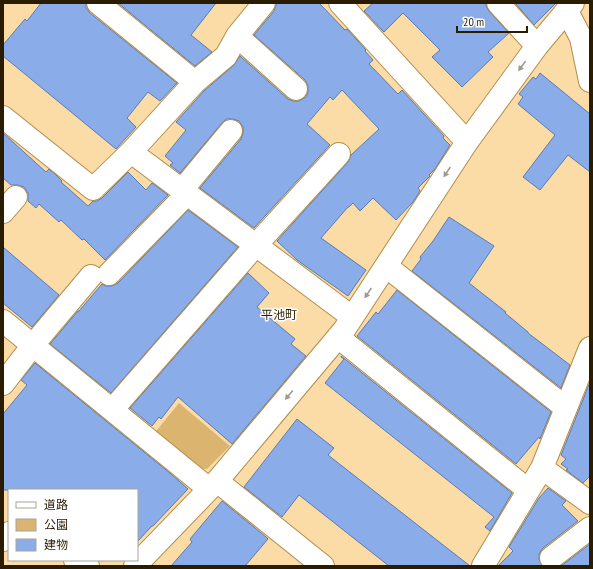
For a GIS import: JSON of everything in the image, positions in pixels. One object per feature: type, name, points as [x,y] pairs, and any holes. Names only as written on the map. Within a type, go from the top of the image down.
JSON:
[{"type":"street","points":[[98,3],[195,82]]},
{"type":"street","points":[[3,117],[92,189],[131,152],[195,82],[226,56],[236,36],[264,3]]},
{"type":"street","points":[[340,3],[467,142]]},
{"type":"street","points":[[498,3],[537,46]]},
{"type":"street","points":[[139,565],[213,485],[338,337],[467,142],[537,46],[570,7]]},
{"type":"street","points":[[570,7],[581,38],[590,81]]},
{"type":"street","points":[[236,36],[296,89]]},
{"type":"street","points":[[3,384],[32,345],[184,192],[231,131]]},
{"type":"street","points":[[131,152],[352,317]]},
{"type":"street","points":[[112,410],[256,245],[339,154]]},
{"type":"street","points":[[386,266],[566,408]]},
{"type":"street","points":[[3,321],[112,410],[323,566]]},
{"type":"street","points":[[338,337],[528,490]]},
{"type":"street","points":[[483,566],[542,468],[590,348]]},
{"type":"street","points":[[542,468],[590,503]]},
{"type":"street","points":[[551,558],[590,528]]},
{"type":"street","points":[[77,561],[88,566]]},
{"type":"green space","points":[[179,403],[230,446],[207,469],[198,469],[153,435]]},
{"type":"building","points":[[41,3],[86,3],[86,8],[90,13],[177,83],[160,101],[148,92],[127,118],[136,127],[116,149],[3,56],[3,45],[25,19],[27,21]]},
{"type":"building","points":[[118,3],[216,3],[191,35],[212,52],[195,66]]},
{"type":"building","points":[[276,3],[319,3],[345,30],[347,29],[366,50],[365,51],[373,60],[369,64],[398,94],[402,90],[444,136],[443,138],[450,145],[435,169],[429,175],[430,176],[418,188],[420,191],[413,202],[396,220],[373,198],[360,211],[353,203],[321,238],[366,270],[348,296],[297,260],[277,241],[348,162],[351,155],[379,129],[342,90],[333,100],[330,97],[307,124],[330,145],[254,228],[200,188],[241,139],[243,127],[239,121],[226,119],[180,173],[170,165],[173,163],[165,156],[186,130],[176,122],[204,91],[234,65],[240,56],[288,99],[299,101],[306,97],[308,86],[305,80],[254,35],[274,11]]},
{"type":"building","points":[[373,3],[486,3],[489,11],[509,33],[488,52],[493,57],[462,87],[432,57],[440,50],[403,13],[384,32],[364,11]]},
{"type":"building","points":[[515,3],[556,3],[534,25]]},
{"type":"building","points":[[540,73],[590,114],[590,172],[568,155],[540,190],[523,177],[555,135],[518,104],[523,97],[519,94],[533,77],[536,79]]},
{"type":"building","points":[[3,133],[46,172],[49,169],[55,174],[62,181],[61,182],[88,206],[93,201],[97,201],[102,198],[128,172],[146,190],[152,183],[168,195],[105,260],[84,239],[82,240],[61,220],[59,222],[39,204],[36,208],[28,201],[28,193],[24,187],[11,185],[3,178]]},
{"type":"building","points":[[188,210],[238,247],[111,393],[50,344],[102,284],[112,286],[118,283]]},
{"type":"building","points":[[449,217],[494,246],[469,283],[506,312],[505,313],[528,333],[570,365],[561,388],[412,271],[421,259],[420,257]]},
{"type":"building","points":[[3,247],[59,295],[32,327],[3,303]]},
{"type":"building","points":[[248,273],[269,293],[257,307],[295,339],[291,344],[306,356],[232,444],[178,397],[161,419],[159,417],[152,426],[130,408]]},
{"type":"building","points":[[397,290],[551,412],[540,439],[539,437],[516,464],[357,336],[376,312],[378,314]]},
{"type":"building","points":[[341,356],[512,493],[490,531],[485,527],[494,517],[325,383],[344,359]]},
{"type":"building","points":[[35,363],[188,489],[138,541],[138,489],[3,490],[3,414],[27,385],[21,380]]},
{"type":"building","points":[[590,382],[590,476],[583,483],[566,470],[568,469],[561,464],[566,459],[561,455]]},
{"type":"building","points":[[297,419],[334,448],[328,455],[470,566],[389,566],[299,495],[282,517],[244,487]]},
{"type":"building","points":[[548,488],[566,501],[562,505],[578,521],[543,548],[539,554],[539,559],[542,566],[498,566],[513,551],[509,547],[539,498]]},
{"type":"building","points":[[222,501],[268,539],[245,566],[171,566],[192,542],[190,539]]},
{"type":"building","points":[[590,544],[590,566],[561,566]]},
{"type":"district","name":"平池町","points":[[279,314]]}]
